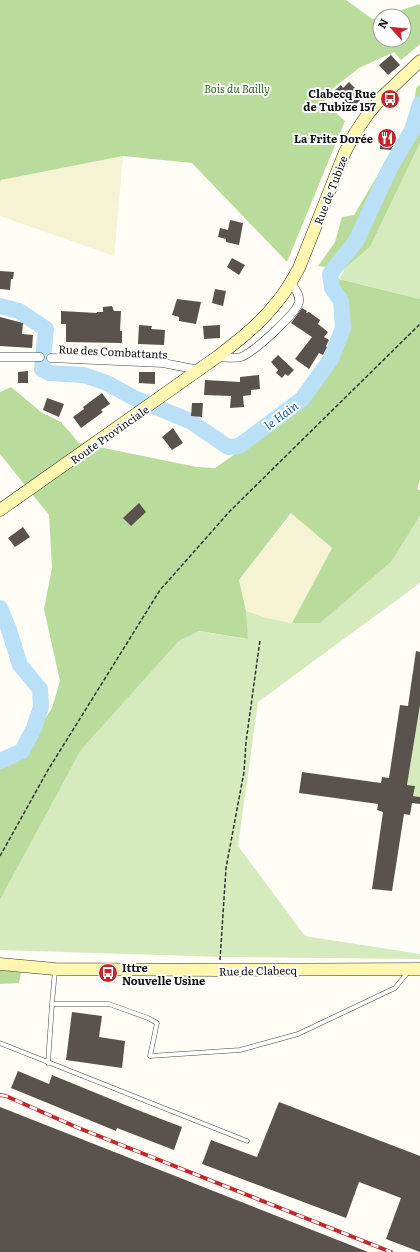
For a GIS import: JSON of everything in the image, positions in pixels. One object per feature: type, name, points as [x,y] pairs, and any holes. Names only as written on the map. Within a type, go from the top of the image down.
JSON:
[{"type":"main road","name":"Rue de Tubize","points":[[307,249],[335,176],[355,133],[383,96],[420,61]]},
{"type":"main road","name":"Route Provinciale","points":[[0,510],[142,411],[241,338],[263,318],[277,302],[290,283],[307,249]]},
{"type":"main road","name":"Rue de Clabecq","points":[[0,964],[55,969],[416,969]]},
{"type":"street","points":[[217,357],[240,357],[252,351],[281,326],[299,303],[299,295],[290,283]]},
{"type":"street","points":[[0,357],[40,357]]},
{"type":"street","name":"Rue des Combattants","points":[[50,358],[163,363],[199,370]]},
{"type":"lane","points":[[48,1063],[55,969]]},
{"type":"lane","points":[[52,1004],[109,1004],[148,1018],[157,1023],[150,1056],[240,1050],[298,1034],[395,988],[416,969]]},
{"type":"lane","points":[[0,1043],[247,1141]]},
{"type":"path","points":[[0,856],[48,770],[160,590],[230,511],[420,324]]},
{"type":"path","points":[[219,970],[226,868],[244,772],[246,742],[260,640]]},
{"type":"shaded area","points":[[123,156],[114,256],[0,216],[0,180]]},
{"type":"shaded area","points":[[292,513],[332,548],[292,623],[267,618],[246,611],[239,580]]},
{"type":"green space","name":"Bois du Bailly","points":[[0,0],[346,0],[372,19],[372,48],[412,48],[412,8],[407,8],[420,4],[420,44],[401,60],[394,52],[359,68],[332,89],[324,102],[345,121],[287,262],[192,163],[123,156],[1,180],[0,182]]},
{"type":"green space","points":[[420,85],[420,143],[370,247],[344,269],[318,266],[335,242],[342,217],[354,215],[383,166],[405,135],[413,115],[416,88]]},
{"type":"green space","points":[[420,143],[420,299],[340,279],[344,269],[370,247]]},
{"type":"green space","points":[[327,276],[420,299],[420,480],[417,489],[420,490],[420,516],[391,562],[320,623],[292,623],[332,548],[291,513],[239,580],[246,611],[248,639],[199,631],[179,641],[81,750],[0,900],[0,768],[18,760],[52,708],[60,681],[44,609],[52,568],[49,515],[0,454],[0,392],[11,387],[41,412],[61,422],[79,443],[197,467],[215,468],[286,418],[346,336],[346,294]]},
{"type":"green space","points":[[420,516],[420,583],[258,702],[238,846],[305,936],[420,954],[420,959],[225,957],[0,950],[0,900],[81,750],[179,641],[198,631],[247,639],[246,611],[267,618],[292,623],[320,622],[391,562]]},
{"type":"green space","points":[[420,705],[420,797],[413,796],[414,786],[407,785]]},
{"type":"green space","points":[[0,970],[21,972],[19,983],[0,984]]},
{"type":"building","points":[[391,55],[400,65],[388,75],[379,65]]},
{"type":"building","points":[[349,82],[362,95],[359,98],[360,100],[353,108],[334,91],[341,85],[343,88]]},
{"type":"building","name":"La Frite Dorée","points":[[381,130],[393,131],[394,144],[391,150],[380,149]]},
{"type":"building","points":[[230,220],[243,223],[239,245],[226,242],[226,239],[218,237],[220,228],[228,230]]},
{"type":"building","points":[[232,258],[245,265],[239,275],[227,267]]},
{"type":"building","points":[[0,271],[14,272],[13,279],[11,279],[10,290],[0,289]]},
{"type":"building","points":[[215,289],[226,291],[223,306],[212,303]]},
{"type":"building","points":[[177,299],[201,302],[196,324],[179,321],[179,317],[172,315]]},
{"type":"building","points":[[112,306],[114,311],[121,311],[120,331],[122,331],[122,343],[66,342],[66,324],[61,324],[61,311],[97,313],[103,312],[103,307]]},
{"type":"building","points":[[302,308],[307,311],[306,313],[309,312],[320,320],[318,324],[328,332],[324,337],[329,340],[323,355],[319,353],[309,369],[295,359],[312,337],[291,323]]},
{"type":"building","points":[[0,317],[23,323],[22,334],[33,335],[32,348],[0,346]]},
{"type":"building","points":[[139,325],[152,326],[151,329],[165,330],[164,345],[138,344]]},
{"type":"building","points":[[220,325],[220,338],[204,339],[203,326]]},
{"type":"building","points":[[278,355],[294,370],[288,376],[285,374],[282,378],[276,373],[278,370],[271,362]]},
{"type":"building","points":[[28,371],[28,383],[18,383],[18,372]]},
{"type":"building","points":[[139,372],[155,372],[155,384],[139,383]]},
{"type":"building","points":[[259,375],[260,389],[251,390],[251,395],[243,396],[244,407],[230,408],[231,396],[204,395],[205,380],[240,382],[240,377]]},
{"type":"building","points":[[102,393],[110,404],[101,410],[103,412],[81,428],[73,417],[84,409],[83,407]]},
{"type":"building","points":[[47,398],[64,404],[59,417],[43,410]]},
{"type":"building","points":[[192,403],[203,403],[202,417],[191,416]]},
{"type":"building","points":[[173,428],[183,443],[172,450],[162,437]]},
{"type":"building","points":[[139,503],[146,512],[131,526],[123,518]]},
{"type":"building","points":[[23,527],[30,537],[15,547],[8,538]]},
{"type":"building","points":[[416,651],[420,652],[420,705],[407,785],[415,786],[413,796],[420,797],[420,804],[412,803],[410,815],[404,814],[392,891],[372,889],[383,812],[377,810],[378,804],[299,793],[302,772],[381,783],[382,777],[389,778],[400,705],[408,706]]},
{"type":"building","points":[[72,1012],[102,1016],[99,1037],[125,1041],[122,1068],[66,1060]]},
{"type":"building","points":[[18,1071],[49,1084],[52,1075],[182,1127],[174,1150],[117,1128],[116,1131],[11,1088]]},
{"type":"building","points":[[279,1102],[420,1156],[420,1252],[386,1239],[401,1198],[359,1182],[346,1218],[202,1164],[211,1140],[257,1157]]},
{"type":"building","points":[[0,1107],[368,1252],[0,1252]]},
{"type":"waterway","name":"le Hain","points":[[0,306],[19,311],[46,329],[42,369],[49,373],[84,375],[107,383],[134,398],[190,421],[228,447],[239,446],[302,399],[331,359],[343,328],[341,301],[332,288],[330,274],[356,241],[390,168],[412,130],[420,104]]},
{"type":"waterway","name":"le Hain","points":[[0,608],[8,627],[20,665],[40,689],[41,707],[34,728],[22,751],[0,761]]},
{"type":"railway","points":[[0,1095],[6,1096],[76,1127],[391,1252]]},
{"type":"place","name":"Clabecq Rue de Tubize 157","points":[[390,99]]},
{"type":"place","name":"La Frite Dorée","points":[[387,138]]},
{"type":"place","name":"Ittre Nouvelle Usine","points":[[108,973]]}]
